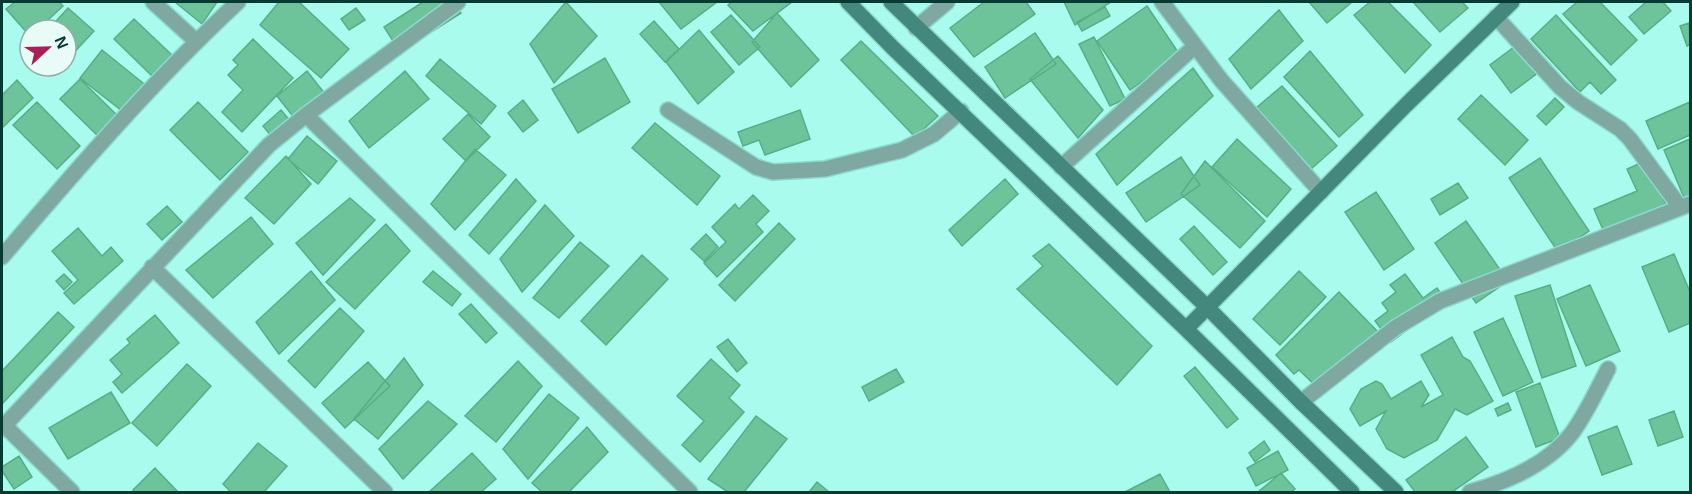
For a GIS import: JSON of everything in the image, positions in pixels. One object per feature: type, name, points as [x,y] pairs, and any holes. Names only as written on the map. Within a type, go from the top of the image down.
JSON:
[{"type":"main road","points":[[848,2],[1352,492]]},
{"type":"main road","points":[[891,2],[1396,492]]},
{"type":"main road","points":[[1186,329],[1512,2]]},
{"type":"street","points":[[153,2],[196,40]]},
{"type":"street","points":[[2,257],[96,147],[196,40],[238,2]]},
{"type":"street","points":[[72,492],[3,426],[269,145],[458,2]]},
{"type":"street","points":[[916,28],[947,2]]},
{"type":"street","points":[[1162,2],[1221,80],[1321,192]]},
{"type":"street","points":[[1301,402],[1395,328],[1440,301],[1685,205],[1620,129],[1578,102],[1560,87],[1496,17]]},
{"type":"street","points":[[1061,167],[1194,47]]},
{"type":"street","points":[[668,110],[756,167],[772,172],[825,169],[902,150],[934,134],[961,111]]},
{"type":"street","points":[[306,115],[690,492]]},
{"type":"street","points":[[152,267],[385,492]]},
{"type":"street","points":[[1470,492],[1510,480],[1540,461],[1562,443],[1576,427],[1608,369]]},
{"type":"building","points":[[15,2],[59,2],[63,6],[50,18],[18,18],[18,22],[6,9]]},
{"type":"building","points":[[175,2],[217,2],[202,24]]},
{"type":"building","points":[[279,2],[299,2],[349,49],[321,78],[260,25]]},
{"type":"building","points":[[423,2],[453,2],[461,13],[400,52],[384,27]]},
{"type":"building","points":[[566,2],[597,36],[554,83],[530,44]]},
{"type":"building","points":[[659,2],[717,2],[681,29]]},
{"type":"building","points":[[732,2],[792,2],[753,31],[728,5]]},
{"type":"building","points":[[984,2],[1026,2],[1035,14],[974,57],[950,28]]},
{"type":"building","points":[[1064,2],[1111,2],[1075,25]]},
{"type":"building","points":[[1309,2],[1352,2],[1327,23]]},
{"type":"building","points":[[1370,2],[1388,2],[1431,45],[1405,73],[1354,15]]},
{"type":"building","points":[[1413,2],[1462,2],[1468,8],[1440,32]]},
{"type":"building","points":[[1577,2],[1600,2],[1637,40],[1611,65],[1563,14]]},
{"type":"building","points":[[1646,2],[1663,2],[1671,11],[1644,34],[1629,17]]},
{"type":"building","points":[[1147,6],[1180,55],[1130,90],[1097,41]]},
{"type":"building","points":[[1105,7],[1110,16],[1082,31],[1077,22]]},
{"type":"building","points":[[68,8],[94,31],[78,48],[78,18],[59,18]]},
{"type":"building","points":[[356,8],[365,20],[349,30],[341,19]]},
{"type":"building","points":[[1279,10],[1303,41],[1251,89],[1229,59]]},
{"type":"building","points":[[777,13],[819,60],[791,87],[752,42]]},
{"type":"building","points":[[731,15],[760,47],[739,65],[711,32]]},
{"type":"building","points":[[1556,15],[1616,80],[1601,94],[1590,82],[1580,92],[1531,39]]},
{"type":"building","points":[[134,19],[173,56],[153,77],[114,39]]},
{"type":"building","points":[[654,21],[679,49],[665,62],[640,34]]},
{"type":"building","points":[[1689,23],[1690,44],[1687,46],[1680,26]]},
{"type":"building","points":[[699,30],[734,72],[698,104],[666,62]]},
{"type":"building","points":[[1035,33],[1056,64],[1005,98],[985,67]]},
{"type":"building","points":[[1094,37],[1125,99],[1110,106],[1079,44]]},
{"type":"building","points":[[253,39],[293,78],[242,132],[222,112],[243,90],[228,75],[238,65],[233,60]]},
{"type":"building","points":[[861,41],[938,116],[915,137],[841,60]]},
{"type":"building","points":[[1518,44],[1539,72],[1511,93],[1490,65]]},
{"type":"building","points":[[102,50],[153,91],[131,118],[80,78]]},
{"type":"building","points":[[1310,51],[1363,115],[1339,137],[1284,77]]},
{"type":"building","points":[[1058,56],[1103,110],[1078,138],[1030,79]]},
{"type":"building","points":[[605,58],[630,102],[578,133],[552,89]]},
{"type":"building","points":[[440,59],[496,106],[481,124],[426,76]]},
{"type":"building","points":[[1193,68],[1213,96],[1117,185],[1096,154]]},
{"type":"building","points":[[307,71],[325,94],[295,119],[277,96]]},
{"type":"building","points":[[405,71],[429,99],[369,148],[349,121]]},
{"type":"building","points":[[80,79],[122,120],[102,140],[60,99]]},
{"type":"building","points":[[17,80],[33,98],[2,128],[2,95]]},
{"type":"building","points":[[1282,86],[1337,146],[1310,170],[1257,107]]},
{"type":"building","points":[[1481,95],[1528,140],[1505,165],[1458,119]]},
{"type":"building","points":[[1555,98],[1564,107],[1546,125],[1537,116]]},
{"type":"building","points":[[523,100],[538,120],[523,132],[508,113]]},
{"type":"building","points":[[37,102],[80,146],[57,169],[13,125]]},
{"type":"building","points":[[198,102],[248,152],[220,180],[170,130]]},
{"type":"building","points":[[1690,102],[1690,135],[1658,149],[1646,121]]},
{"type":"building","points":[[281,110],[291,122],[272,137],[263,126]]},
{"type":"building","points":[[800,110],[810,139],[765,155],[759,140],[743,146],[738,132]]},
{"type":"building","points":[[468,114],[490,137],[466,161],[443,139]]},
{"type":"building","points":[[655,123],[720,176],[697,205],[632,148]]},
{"type":"building","points":[[307,136],[337,161],[318,184],[288,159]]},
{"type":"building","points":[[1237,139],[1291,189],[1267,217],[1212,167]]},
{"type":"building","points":[[1690,139],[1690,212],[1664,150]]},
{"type":"building","points":[[475,149],[506,175],[455,230],[431,204]]},
{"type":"building","points":[[286,156],[311,184],[274,224],[245,198]]},
{"type":"building","points":[[1181,157],[1200,185],[1146,222],[1126,193]]},
{"type":"building","points":[[1540,158],[1589,231],[1558,252],[1509,178]]},
{"type":"building","points":[[1647,160],[1666,205],[1604,232],[1594,209],[1637,191],[1627,169]]},
{"type":"building","points":[[1205,161],[1265,221],[1240,248],[1181,194]]},
{"type":"building","points":[[516,179],[536,201],[489,254],[469,235]]},
{"type":"building","points":[[1005,179],[1018,194],[962,246],[949,230]]},
{"type":"building","points":[[1458,183],[1468,198],[1440,215],[1431,199]]},
{"type":"building","points":[[1376,192],[1414,249],[1384,270],[1345,212]]},
{"type":"building","points":[[753,195],[769,211],[756,224],[763,232],[717,277],[704,263],[726,242],[712,227],[735,204],[739,209]]},
{"type":"building","points":[[350,198],[375,220],[323,275],[296,243]]},
{"type":"building","points":[[545,205],[574,236],[522,292],[500,259]]},
{"type":"building","points":[[167,206],[182,222],[162,240],[147,224]]},
{"type":"building","points":[[251,217],[273,244],[213,298],[186,270]]},
{"type":"building","points":[[1466,221],[1508,281],[1476,303],[1435,243]]},
{"type":"building","points":[[779,223],[795,239],[735,301],[719,285]]},
{"type":"building","points":[[386,224],[410,251],[355,309],[326,282]]},
{"type":"building","points":[[1194,226],[1227,262],[1213,275],[1180,239]]},
{"type":"building","points":[[78,228],[102,256],[111,247],[123,261],[74,304],[64,293],[78,280],[52,251]]},
{"type":"building","points":[[706,234],[718,247],[704,261],[691,249]]},
{"type":"building","points":[[580,242],[609,266],[559,318],[533,298]]},
{"type":"building","points":[[1049,244],[1152,346],[1117,385],[1017,289],[1043,266],[1033,256]]},
{"type":"building","points":[[1674,254],[1690,292],[1690,323],[1669,332],[1642,267]]},
{"type":"building","points":[[642,255],[668,279],[606,345],[581,321]]},
{"type":"building","points":[[311,271],[335,300],[279,354],[256,322]]},
{"type":"building","points":[[433,271],[461,294],[452,306],[423,282]]},
{"type":"building","points":[[1299,271],[1326,297],[1280,345],[1253,319]]},
{"type":"building","points":[[64,274],[72,282],[64,290],[56,281]]},
{"type":"building","points":[[1405,274],[1423,298],[1437,288],[1446,300],[1391,342],[1375,321],[1388,311],[1382,303],[1396,292],[1390,285]]},
{"type":"building","points":[[1550,285],[1576,366],[1542,378],[1515,296]]},
{"type":"building","points":[[1590,285],[1620,351],[1586,366],[1557,299]]},
{"type":"building","points":[[1339,292],[1379,333],[1321,391],[1299,370],[1294,374],[1276,355]]},
{"type":"building","points":[[471,304],[497,333],[486,343],[459,314]]},
{"type":"building","points":[[340,308],[364,331],[315,388],[288,361]]},
{"type":"building","points":[[58,312],[74,327],[2,404],[2,371]]},
{"type":"building","points":[[155,315],[179,343],[122,393],[113,382],[122,374],[110,360],[130,343],[127,339]]},
{"type":"building","points":[[1503,318],[1533,382],[1503,396],[1474,332]]},
{"type":"building","points":[[1452,337],[1463,357],[1470,361],[1493,401],[1467,415],[1455,409],[1437,440],[1404,458],[1387,449],[1376,429],[1386,411],[1360,426],[1350,409],[1361,389],[1376,381],[1382,384],[1391,399],[1421,381],[1429,395],[1421,407],[1443,395],[1421,355]]},
{"type":"building","points":[[728,339],[747,363],[737,372],[717,347]]},
{"type":"building","points":[[404,358],[423,385],[378,439],[354,419]]},
{"type":"building","points":[[711,359],[740,385],[729,398],[744,412],[700,462],[682,445],[704,421],[677,396]]},
{"type":"building","points":[[518,361],[542,386],[496,442],[465,416]]},
{"type":"building","points":[[368,362],[390,386],[345,428],[322,403]]},
{"type":"building","points":[[187,364],[211,386],[157,446],[132,423]]},
{"type":"building","points":[[1195,367],[1238,419],[1227,428],[1184,376]]},
{"type":"building","points":[[896,369],[904,382],[869,401],[862,387]]},
{"type":"building","points":[[1540,383],[1560,438],[1536,447],[1516,392]]},
{"type":"building","points":[[111,392],[130,423],[68,459],[49,428]]},
{"type":"building","points":[[549,394],[579,418],[528,479],[503,449]]},
{"type":"building","points":[[428,401],[457,424],[403,479],[379,449]]},
{"type":"building","points":[[1508,403],[1511,410],[1498,416],[1495,409]]},
{"type":"building","points":[[1674,411],[1683,437],[1658,446],[1649,420]]},
{"type":"building","points":[[756,416],[787,439],[744,492],[728,492],[708,479]]},
{"type":"building","points":[[1617,426],[1632,464],[1602,475],[1588,437]]},
{"type":"building","points":[[587,427],[608,452],[569,492],[542,492],[532,483]]},
{"type":"building","points":[[1466,437],[1488,467],[1452,492],[1415,492],[1406,480]]},
{"type":"building","points":[[1264,441],[1270,450],[1255,462],[1249,453]]},
{"type":"building","points":[[258,443],[287,466],[264,492],[231,492],[223,484]]},
{"type":"building","points":[[1278,451],[1288,470],[1256,486],[1247,468]]},
{"type":"building","points":[[472,453],[496,479],[481,492],[429,492]]},
{"type":"building","points":[[19,456],[32,477],[14,489],[2,471],[2,467]]},
{"type":"building","points":[[155,468],[178,492],[135,492],[133,490]]},
{"type":"building","points":[[1281,473],[1295,489],[1291,492],[1258,492]]},
{"type":"building","points":[[1160,474],[1170,492],[1125,492]]},
{"type":"building","points":[[817,482],[829,492],[809,492]]}]
